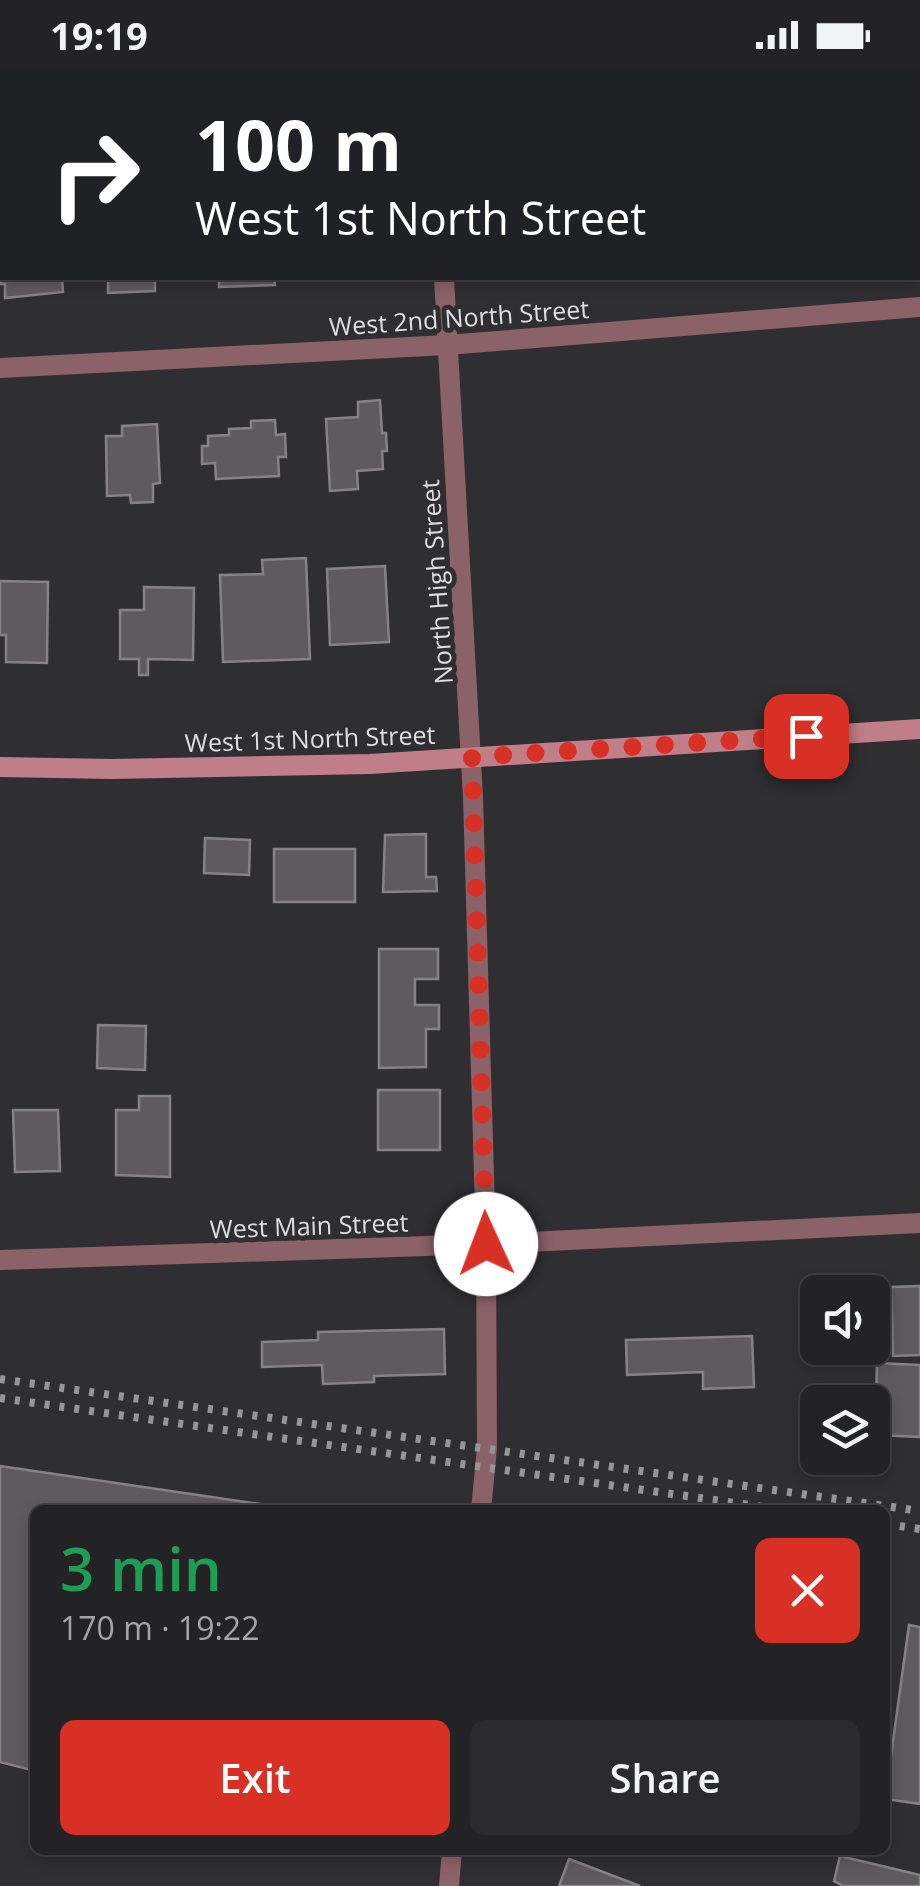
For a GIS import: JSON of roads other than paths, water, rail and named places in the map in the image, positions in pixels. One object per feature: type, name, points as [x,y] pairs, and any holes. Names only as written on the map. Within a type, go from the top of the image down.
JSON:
[{"type":"main road","name":"West 1st North Street","points":[[0,767],[350,764],[920,729]]},
{"type":"street","name":"North High Street","points":[[444,280],[472,757],[486,1244],[487,1448],[481,1505]]},
{"type":"street","name":"West 2nd North Street","points":[[0,368],[447,344],[920,307]]},
{"type":"street","name":"West Main Street","points":[[0,1260],[486,1244],[920,1222]]},
{"type":"street","points":[[449,1886],[452,1855]]},
{"type":"railway","points":[[0,1379],[878,1505]]},
{"type":"railway","points":[[0,1398],[749,1505]]},
{"type":"railway","points":[[890,1507],[920,1511]]},
{"type":"railway","points":[[890,1525],[920,1529]]}]
